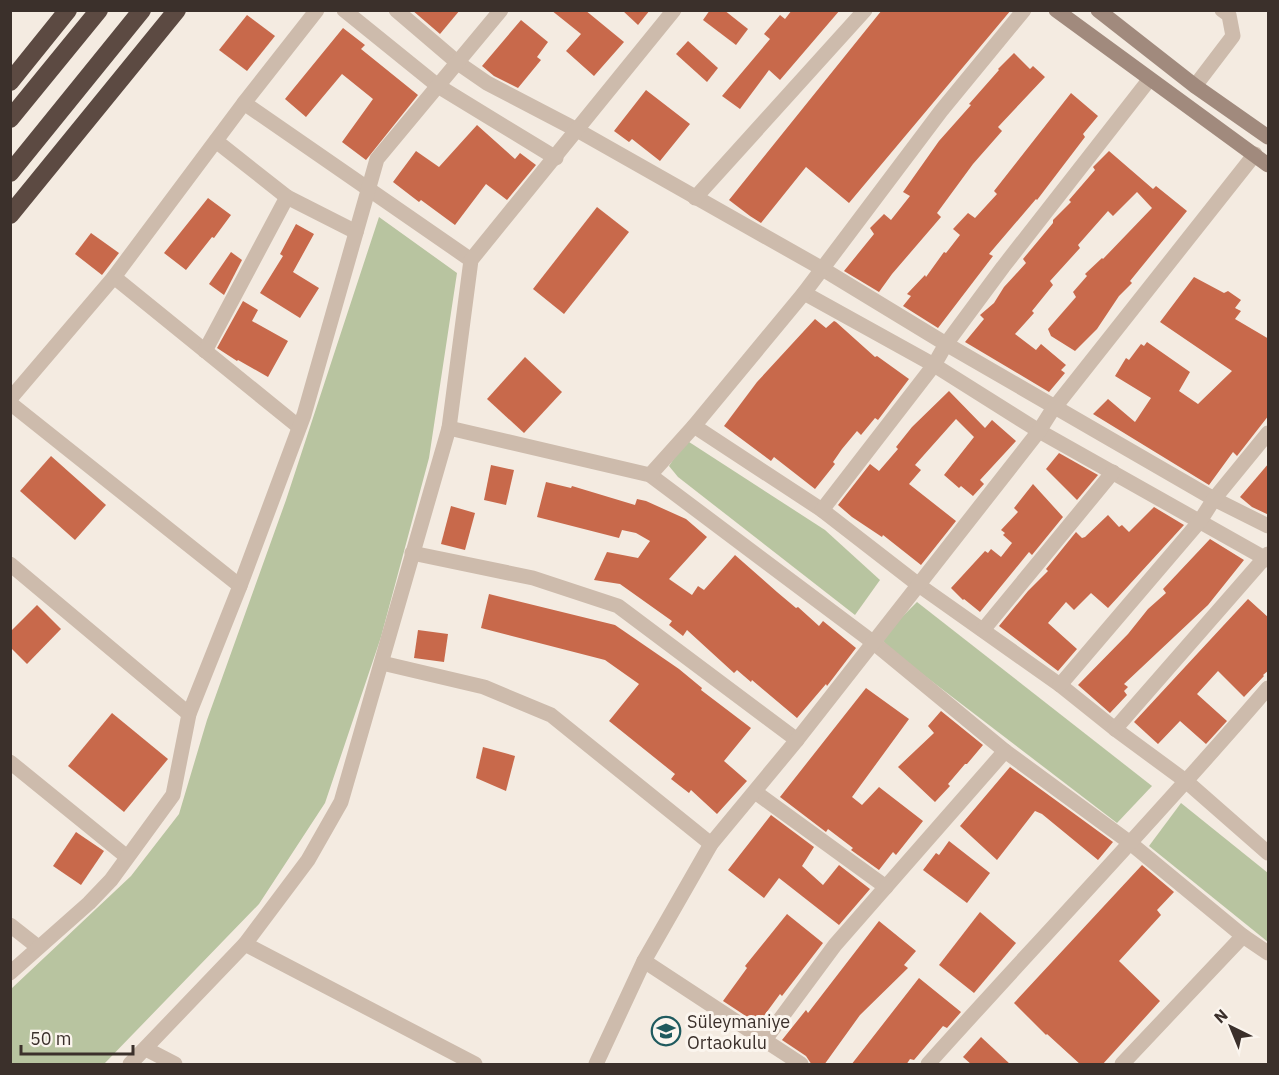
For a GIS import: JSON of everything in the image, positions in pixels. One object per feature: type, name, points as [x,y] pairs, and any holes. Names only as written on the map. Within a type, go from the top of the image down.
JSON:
[{"type":"highway","points":[[10,82],[68,10]]},
{"type":"highway","points":[[10,119],[99,10]]},
{"type":"highway","points":[[10,173],[142,10]]},
{"type":"highway","points":[[10,215],[177,10]]},
{"type":"main road","points":[[1056,10],[1149,80],[1269,165]]},
{"type":"main road","points":[[1098,10],[1195,86],[1269,137]]},
{"type":"street","points":[[240,586],[10,401],[114,277],[244,103],[317,10]]},
{"type":"street","points":[[344,10],[438,86],[556,158]]},
{"type":"street","points":[[396,10],[458,63],[487,83],[577,130],[821,268],[946,344],[1214,499],[1269,526]]},
{"type":"street","points":[[10,973],[89,903],[111,880],[173,795],[189,714],[240,586],[299,427],[377,159],[501,10]]},
{"type":"street","points":[[130,1065],[245,944],[308,860],[341,802],[449,428],[471,260],[674,10]]},
{"type":"street","points":[[695,198],[865,10]]},
{"type":"street","points":[[650,475],[694,426],[804,293],[942,111],[1024,10]]},
{"type":"street","points":[[1195,86],[1233,36],[1226,12]]},
{"type":"street","points":[[822,510],[934,364],[946,344],[1003,267],[1149,80]]},
{"type":"street","points":[[244,103],[471,260]]},
{"type":"street","points":[[216,141],[287,197],[356,232]]},
{"type":"street","points":[[596,1065],[644,961],[711,844],[920,586],[1056,406],[1255,154]]},
{"type":"street","points":[[206,351],[287,197]]},
{"type":"street","points":[[114,277],[299,427]]},
{"type":"street","points":[[804,293],[934,364],[1039,431],[1267,558],[1115,729]]},
{"type":"street","points":[[694,426],[822,510],[920,586],[1060,685],[1187,782],[1269,852]]},
{"type":"street","points":[[449,428],[650,475],[874,643],[1005,751],[1129,842],[1243,936],[1269,953]]},
{"type":"street","points":[[1060,685],[1200,521],[1214,499],[1269,433]]},
{"type":"street","points":[[983,630],[1113,472]]},
{"type":"street","points":[[412,553],[533,578],[618,606],[797,740]]},
{"type":"street","points":[[10,564],[189,714]]},
{"type":"street","points":[[382,663],[484,687],[551,715],[711,844]]},
{"type":"street","points":[[928,1065],[1129,842],[1187,782],[1269,688]]},
{"type":"street","points":[[764,1041],[835,945],[1005,751]]},
{"type":"street","points":[[10,762],[127,857]]},
{"type":"street","points":[[755,792],[886,887]]},
{"type":"street","points":[[10,925],[38,947]]},
{"type":"street","points":[[1122,1065],[1243,936]]},
{"type":"street","points":[[245,944],[475,1065]]},
{"type":"street","points":[[644,961],[801,1065]]},
{"type":"street","points":[[146,1049],[176,1065]]},
{"type":"green space","points":[[379,217],[457,273],[429,458],[381,637],[325,803],[259,904],[104,1064],[11,1064],[11,989],[131,876],[179,814],[207,720],[286,500]]},
{"type":"green space","points":[[686,440],[825,530],[880,580],[855,615],[678,477],[669,466]]},
{"type":"green space","points":[[917,602],[1152,786],[1117,823],[887,647],[883,640],[888,631]]},
{"type":"green space","points":[[1181,803],[1268,873],[1268,942],[1149,846]]},
{"type":"building","points":[[412,10],[460,10],[440,34]]},
{"type":"building","points":[[551,10],[585,10],[624,42],[594,76],[566,51],[581,34]]},
{"type":"building","points":[[622,10],[650,10],[638,25]]},
{"type":"building","points":[[710,10],[724,10],[748,29],[736,45],[703,20]]},
{"type":"building","points":[[792,10],[840,10],[780,80],[769,70],[740,109],[722,96],[770,39],[764,34],[780,15],[785,19]]},
{"type":"building","points":[[882,10],[1011,10],[849,203],[806,167],[761,223],[729,200]]},
{"type":"building","points":[[247,15],[275,36],[247,71],[219,50]]},
{"type":"building","points":[[521,20],[548,42],[537,57],[541,60],[518,88],[494,76],[482,66]]},
{"type":"building","points":[[343,28],[365,45],[361,49],[418,95],[366,160],[342,142],[373,99],[342,74],[306,117],[285,99]]},
{"type":"building","points":[[688,41],[718,68],[707,82],[676,54]]},
{"type":"building","points":[[1014,53],[1030,69],[1033,66],[1045,77],[998,127],[1002,131],[973,164],[937,213],[941,217],[879,292],[844,271],[874,234],[870,228],[884,214],[891,220],[910,196],[903,192],[939,141]]},
{"type":"building","points":[[646,90],[690,124],[660,161],[632,139],[629,142],[614,131]]},
{"type":"building","points":[[1071,93],[1098,116],[1083,134],[1085,137],[1037,200],[989,254],[993,256],[938,328],[903,306],[911,296],[907,294],[925,275],[926,277],[960,235],[953,229],[968,213],[975,218],[997,194],[994,191]]},
{"type":"building","points":[[477,125],[515,159],[520,153],[536,165],[507,200],[486,184],[455,225],[393,182],[416,151],[439,167]]},
{"type":"building","points":[[1109,151],[1153,189],[1156,186],[1187,211],[1130,281],[1132,283],[1119,296],[1097,329],[1075,351],[1051,336],[1048,329],[1076,297],[1073,292],[1087,276],[1085,274],[1103,259],[1152,208],[1137,192],[1113,216],[1108,211],[1078,245],[1080,248],[1050,281],[1053,285],[1032,311],[1034,313],[1015,334],[1036,350],[1041,344],[1066,365],[1061,370],[1065,373],[1049,392],[965,342],[984,319],[980,315],[994,303],[1004,287],[1026,263],[1023,259],[1053,223],[1053,220],[1071,202],[1069,200],[1095,170],[1093,167]]},
{"type":"building","points":[[208,198],[231,215],[186,270],[164,253]]},
{"type":"building","points":[[597,207],[629,232],[564,314],[533,289]]},
{"type":"building","points":[[296,224],[314,234],[293,272],[319,288],[300,318],[260,293],[283,256],[280,254]]},
{"type":"building","points":[[91,233],[119,253],[102,275],[75,254]]},
{"type":"building","points":[[231,252],[242,260],[224,295],[209,284]]},
{"type":"building","points":[[1194,277],[1224,293],[1228,291],[1241,300],[1235,308],[1241,311],[1235,319],[1269,339],[1269,415],[1237,456],[1233,452],[1209,485],[1093,414],[1108,399],[1135,422],[1151,398],[1115,376],[1126,358],[1129,360],[1141,344],[1144,346],[1147,342],[1190,372],[1179,391],[1198,404],[1232,371],[1160,322]]},
{"type":"building","points":[[243,301],[258,310],[252,321],[288,341],[268,377],[217,348]]},
{"type":"building","points":[[815,319],[826,328],[834,321],[836,322],[875,357],[877,356],[909,379],[878,420],[875,418],[861,435],[857,431],[815,489],[774,457],[771,461],[724,426],[757,382]]},
{"type":"building","points":[[525,357],[562,392],[524,433],[487,399]]},
{"type":"building","points":[[949,391],[985,428],[992,420],[1016,441],[980,480],[984,484],[973,496],[944,475],[974,437],[956,419],[915,465],[921,470],[909,484],[956,521],[921,565],[883,535],[882,537],[838,505],[870,464],[879,471],[898,449],[896,447],[912,427]]},
{"type":"building","points":[[1059,453],[1098,475],[1077,500],[1046,469]]},
{"type":"building","points":[[51,456],[106,505],[75,540],[20,491]]},
{"type":"building","points":[[1269,463],[1269,515],[1252,507],[1240,497]]},
{"type":"building","points":[[491,465],[514,470],[506,505],[484,500]]},
{"type":"building","points":[[546,482],[571,488],[572,486],[635,505],[637,499],[646,501],[686,519],[707,537],[669,579],[692,595],[698,586],[704,590],[735,555],[819,626],[823,621],[856,648],[827,686],[826,684],[797,718],[752,680],[751,682],[737,670],[734,673],[687,630],[683,636],[669,625],[672,621],[620,584],[594,580],[607,552],[638,558],[650,541],[636,533],[622,530],[619,538],[537,517]]},
{"type":"building","points":[[1033,484],[1063,517],[1032,555],[1029,552],[980,612],[951,588],[985,551],[988,553],[991,549],[1001,557],[1012,543],[1001,530],[1018,512],[1014,508]]},
{"type":"building","points":[[451,506],[475,513],[465,550],[441,544]]},
{"type":"building","points":[[1154,507],[1184,525],[1108,608],[1091,593],[1074,610],[1066,602],[1048,623],[1077,649],[1058,671],[999,626],[1048,571],[1046,569],[1076,532],[1082,538],[1085,537],[1108,515],[1119,527],[1122,525],[1129,532]]},
{"type":"building","points":[[1210,539],[1244,560],[1208,605],[1124,684],[1128,687],[1124,691],[1127,695],[1110,713],[1078,685],[1128,634],[1148,609],[1166,593],[1163,589]]},
{"type":"building","points":[[489,594],[615,625],[679,669],[702,688],[701,690],[751,728],[724,761],[747,781],[717,814],[691,790],[689,793],[671,779],[675,774],[609,721],[639,684],[605,660],[481,628]]},
{"type":"building","points":[[1248,599],[1269,618],[1269,670],[1244,697],[1218,671],[1197,694],[1227,721],[1206,744],[1180,721],[1158,744],[1134,722]]},
{"type":"building","points":[[37,605],[61,629],[27,664],[10,647],[10,632]]},
{"type":"building","points":[[418,630],[448,634],[444,662],[414,658]]},
{"type":"building","points":[[866,688],[909,719],[852,797],[862,805],[879,787],[923,821],[896,855],[893,852],[879,870],[851,850],[853,848],[828,829],[826,832],[780,797]]},
{"type":"building","points":[[941,711],[983,745],[935,802],[898,767],[934,733],[928,726]]},
{"type":"building","points":[[112,713],[168,759],[124,812],[68,766]]},
{"type":"building","points":[[483,747],[515,756],[506,791],[476,778]]},
{"type":"building","points":[[1010,767],[1113,842],[1098,860],[1042,814],[1035,811],[997,860],[960,826]]},
{"type":"building","points":[[771,815],[814,847],[802,866],[823,885],[839,865],[870,889],[839,925],[779,878],[764,898],[728,870]]},
{"type":"building","points":[[76,832],[104,851],[81,885],[53,866]]},
{"type":"building","points":[[949,841],[990,873],[967,903],[923,870],[936,853],[939,855]]},
{"type":"building","points":[[1142,865],[1174,892],[1157,910],[1161,915],[1119,961],[1160,1001],[1102,1065],[1081,1065],[1014,1003]]},
{"type":"building","points":[[980,912],[1016,943],[974,993],[939,965]]},
{"type":"building","points":[[787,914],[823,943],[758,1024],[723,1001],[747,968],[745,966]]},
{"type":"building","points":[[879,921],[916,951],[904,965],[908,968],[860,1015],[824,1065],[812,1065],[806,1056],[782,1040],[806,1010],[808,1013]]},
{"type":"building","points":[[919,978],[961,1012],[947,1028],[943,1026],[914,1060],[910,1059],[906,1065],[851,1065]]},
{"type":"building","points":[[981,1037],[1011,1065],[972,1065],[963,1057]]},
{"type":"place","name":"Süleymaniye Ortaokulu","points":[[666,1031]]}]
